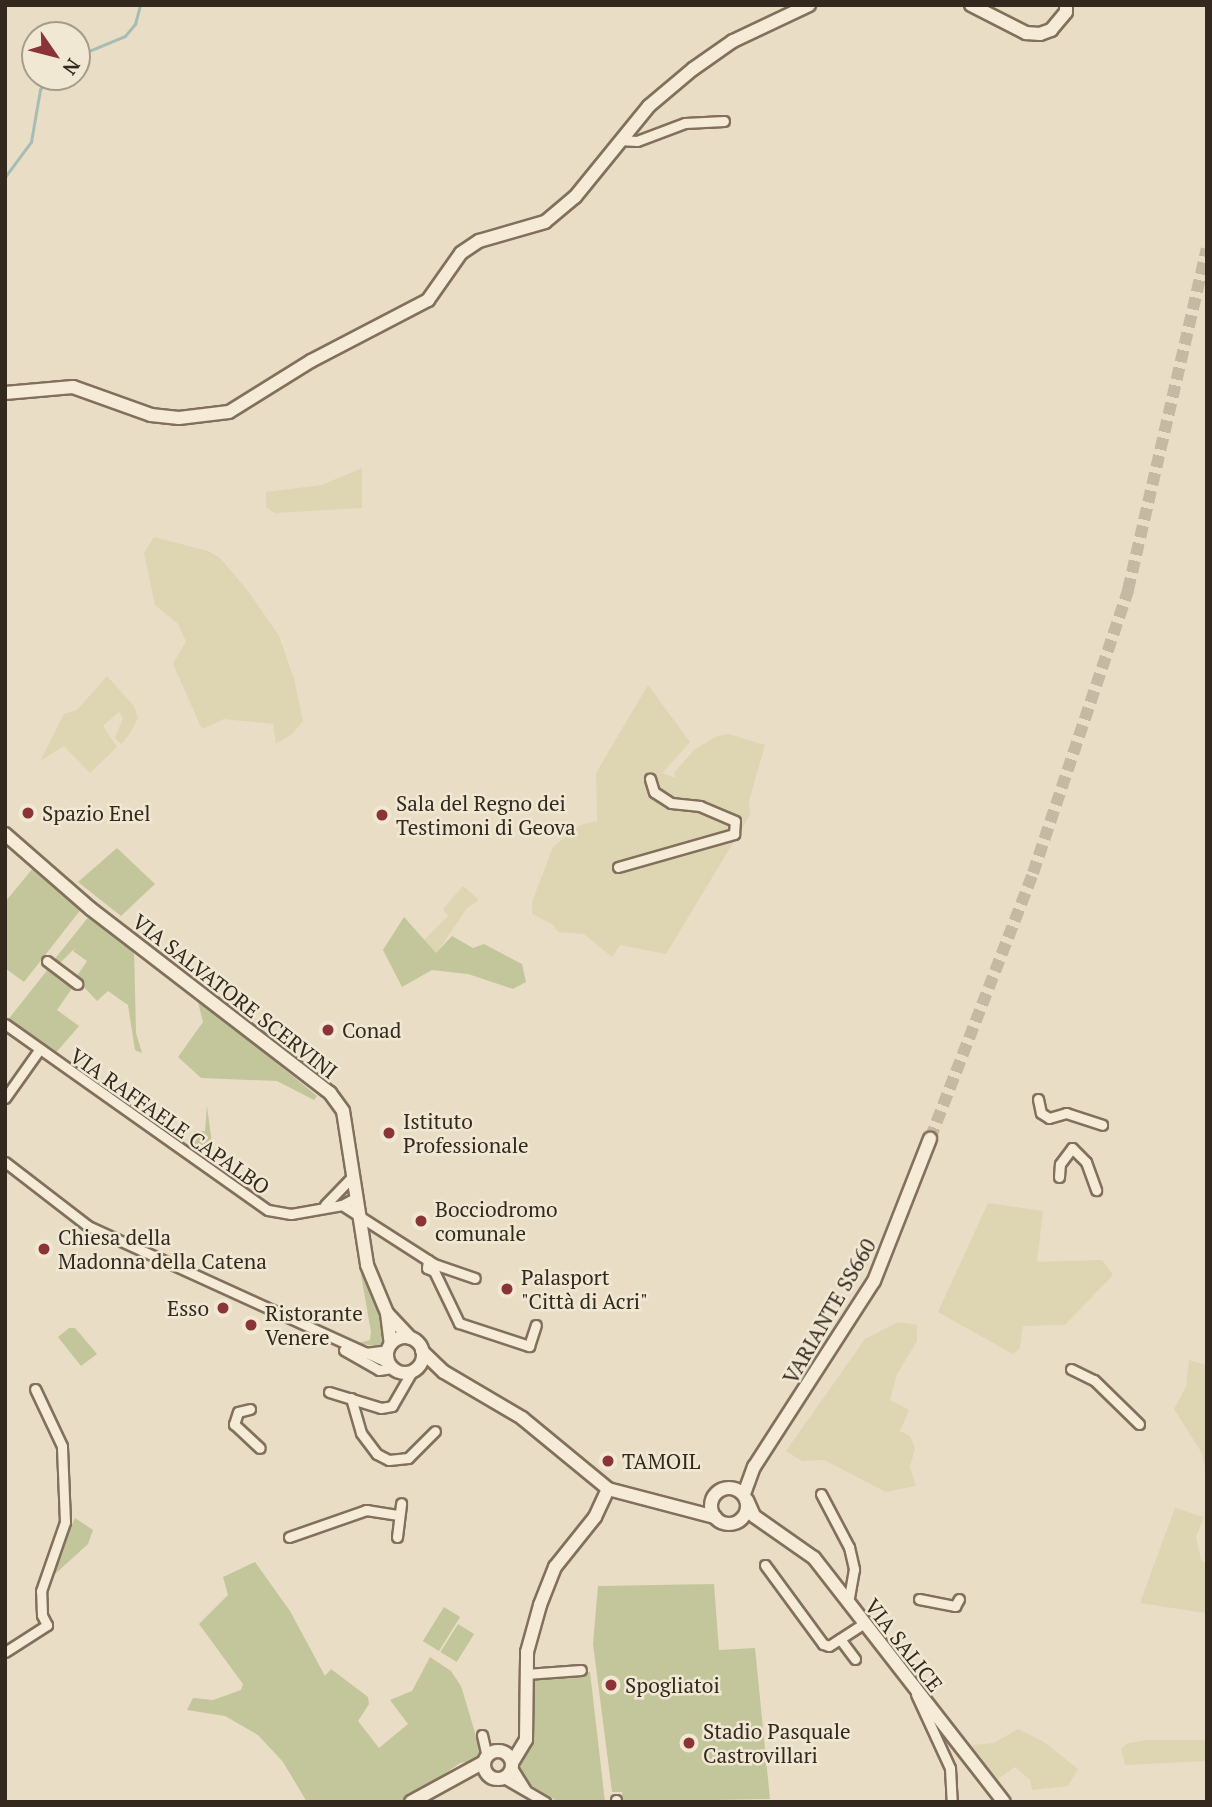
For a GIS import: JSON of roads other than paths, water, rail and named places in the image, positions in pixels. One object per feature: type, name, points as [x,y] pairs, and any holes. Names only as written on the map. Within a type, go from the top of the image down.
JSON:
[{"type":"main road","points":[[5,393],[72,387],[151,415],[179,418],[229,412],[311,361],[428,300],[443,283],[450,266],[479,241],[545,222],[575,197],[619,140],[693,69],[733,41],[809,5]]},
{"type":"main road","points":[[971,5],[1026,33],[1040,34],[1051,30],[1066,12],[1066,5]]},
{"type":"main road","name":"VIA SALVATORE SCERVINI","points":[[5,834],[142,950],[330,1093],[343,1111],[367,1265],[387,1313]]},
{"type":"main road","name":"VARIANTE SS660","points":[[746,1497],[754,1468],[874,1281],[930,1139]]},
{"type":"main road","points":[[387,1313],[444,1372],[498,1401],[608,1489],[672,1508],[715,1517],[728,1524],[742,1520],[763,1523]]},
{"type":"main road","points":[[387,1313],[391,1359]]},
{"type":"main road","points":[[391,1359],[410,1338]]},
{"type":"main road","points":[[414,1370],[422,1351]]},
{"type":"main road","points":[[391,1359],[414,1370],[444,1372]]},
{"type":"main road","points":[[672,1508],[713,1498],[754,1468]]},
{"type":"main road","points":[[729,1487],[746,1497],[754,1516],[763,1523]]},
{"type":"main road","points":[[465,1773],[489,1777],[501,1762],[526,1740],[527,1652],[555,1567],[595,1517],[608,1489]]},
{"type":"main road","points":[[742,1520],[746,1497]]},
{"type":"main road","points":[[713,1498],[715,1517]]},
{"type":"main road","name":"VIA SALICE","points":[[763,1523],[814,1558],[915,1692],[1004,1802]]},
{"type":"main road","points":[[411,1802],[465,1773],[501,1762]]},
{"type":"street","points":[[619,140],[637,141],[685,123],[724,121]]},
{"type":"street","points":[[618,867],[734,834],[736,821],[700,806],[671,803],[654,792],[650,779]]},
{"type":"street","points":[[47,961],[77,984]]},
{"type":"street","name":"VIA RAFFAELE CAPALBO","points":[[5,1024],[268,1210],[291,1213],[326,1205]]},
{"type":"street","points":[[5,1098],[39,1049]]},
{"type":"street","points":[[1038,1099],[1041,1112],[1049,1118],[1066,1113],[1102,1125]]},
{"type":"street","points":[[1059,1177],[1060,1164],[1072,1148],[1086,1161],[1096,1190]]},
{"type":"street","points":[[5,1162],[88,1226],[363,1354],[391,1359]]},
{"type":"street","points":[[326,1205],[340,1194],[353,1175]]},
{"type":"street","points":[[340,1194],[357,1197]]},
{"type":"street","points":[[326,1205],[342,1205],[357,1197]]},
{"type":"street","points":[[342,1205],[360,1220],[372,1221],[428,1260],[475,1278]]},
{"type":"street","points":[[428,1260],[427,1268],[434,1271],[459,1323],[529,1346],[536,1325]]},
{"type":"street","points":[[320,1333],[365,1364],[379,1370],[391,1359]]},
{"type":"street","points":[[391,1359],[402,1389]]},
{"type":"street","points":[[1071,1369],[1094,1380],[1139,1424]]},
{"type":"street","points":[[329,1392],[381,1408],[392,1406],[414,1370]]},
{"type":"street","points":[[5,1652],[47,1625],[41,1591],[65,1522],[62,1446],[35,1389]]},
{"type":"street","points":[[351,1398],[361,1433],[377,1454],[389,1460],[408,1458],[435,1431]]},
{"type":"street","points":[[250,1409],[238,1412],[234,1424],[260,1448]]},
{"type":"street","points":[[821,1494],[849,1547],[854,1569],[848,1603]]},
{"type":"street","points":[[397,1537],[401,1503]]},
{"type":"street","points":[[289,1538],[366,1510],[400,1515]]},
{"type":"street","points":[[765,1565],[823,1644],[840,1639],[863,1624]]},
{"type":"street","points":[[919,1599],[955,1606],[959,1599]]},
{"type":"street","points":[[840,1639],[856,1659]]},
{"type":"street","points":[[526,1674],[581,1670]]},
{"type":"street","points":[[915,1692],[950,1768],[952,1802]]},
{"type":"street","points":[[501,1762],[526,1790],[545,1802]]},
{"type":"waterway","points":[[91,50],[125,36],[135,24],[140,5]]},
{"type":"waterway","points":[[5,177],[31,142],[40,91]]},
{"type":"tunnel","points":[[930,1139],[1033,873],[1128,590],[1207,249]]},
{"type":"place","name":"Spazio Enel","points":[[28,813]]},
{"type":"place","name":"Sala del Regno dei Testimoni di Geova","points":[[382,815]]},
{"type":"place","name":"Conad","points":[[328,1030]]},
{"type":"place","name":"Istituto Professionale","points":[[389,1133]]},
{"type":"place","name":"Bocciodromo comunale","points":[[421,1221]]},
{"type":"place","name":"Chiesa della Madonna della Catena","points":[[44,1249]]},
{"type":"place","name":"Palasport \"Città di Acri\"","points":[[507,1289]]},
{"type":"place","name":"Esso","points":[[223,1308]]},
{"type":"place","name":"Ristorante Venere","points":[[251,1325]]},
{"type":"place","name":"TAMOIL","points":[[608,1461]]},
{"type":"place","name":"Spogliatoi","points":[[611,1685]]},
{"type":"place","name":"Stadio Pasquale Castrovillari","points":[[689,1743]]}]
